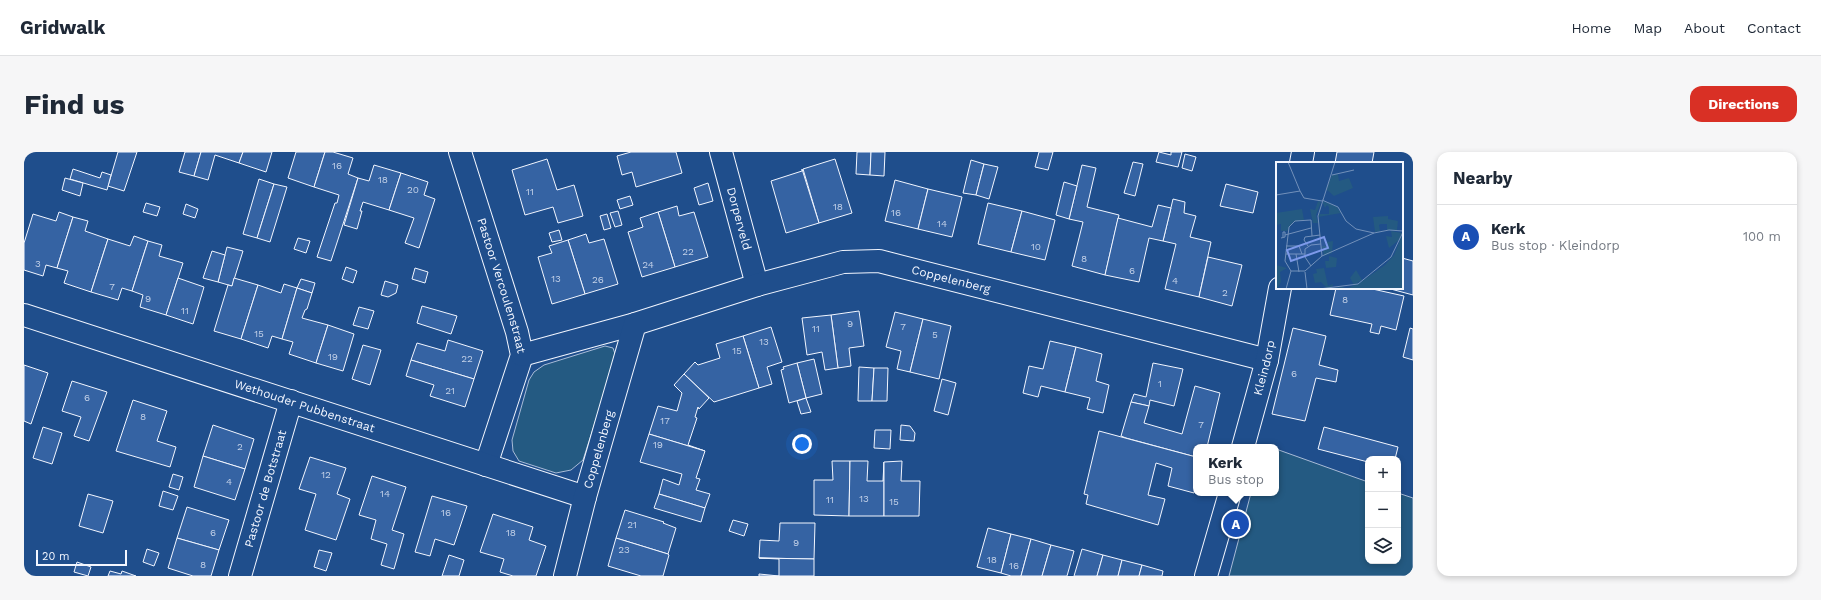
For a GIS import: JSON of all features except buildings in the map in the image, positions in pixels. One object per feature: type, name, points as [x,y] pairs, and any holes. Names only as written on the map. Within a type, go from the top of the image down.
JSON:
[{"type":"street","name":"Pastoor Vercoulenstraat","points":[[460,152],[517,332],[522,356],[486,465]]},
{"type":"street","name":"Dorperveld","points":[[721,152],[757,285]]},
{"type":"street","points":[[1301,162],[1303,152]]},
{"type":"street","name":"Coppelenberg","points":[[522,356],[635,324],[757,285],[843,262],[879,261],[1267,360]]},
{"type":"street","name":"Kleindorp","points":[[1244,444],[1267,360],[1280,289]]},
{"type":"street","name":"Wethouder Pubbenstraat","points":[[24,315],[585,497]]},
{"type":"street","name":"Coppelenberg","points":[[565,576],[585,497],[635,324]]},
{"type":"street","name":"Pastoor de Botstraat","points":[[240,576],[290,401]]},
{"type":"street","points":[[1206,576],[1229,496]]},
{"type":"shaded area","points":[[605,346],[613,348],[616,357],[583,460],[571,470],[556,473],[519,461],[513,451],[512,440],[529,380],[534,372],[544,365]]},
{"type":"shaded area","points":[[1279,450],[1365,481],[1365,564],[1401,564],[1401,494],[1413,498],[1413,576],[1229,576],[1250,496],[1279,496]]},
{"type":"place","name":"Kerk","points":[[1236,524]]}]
